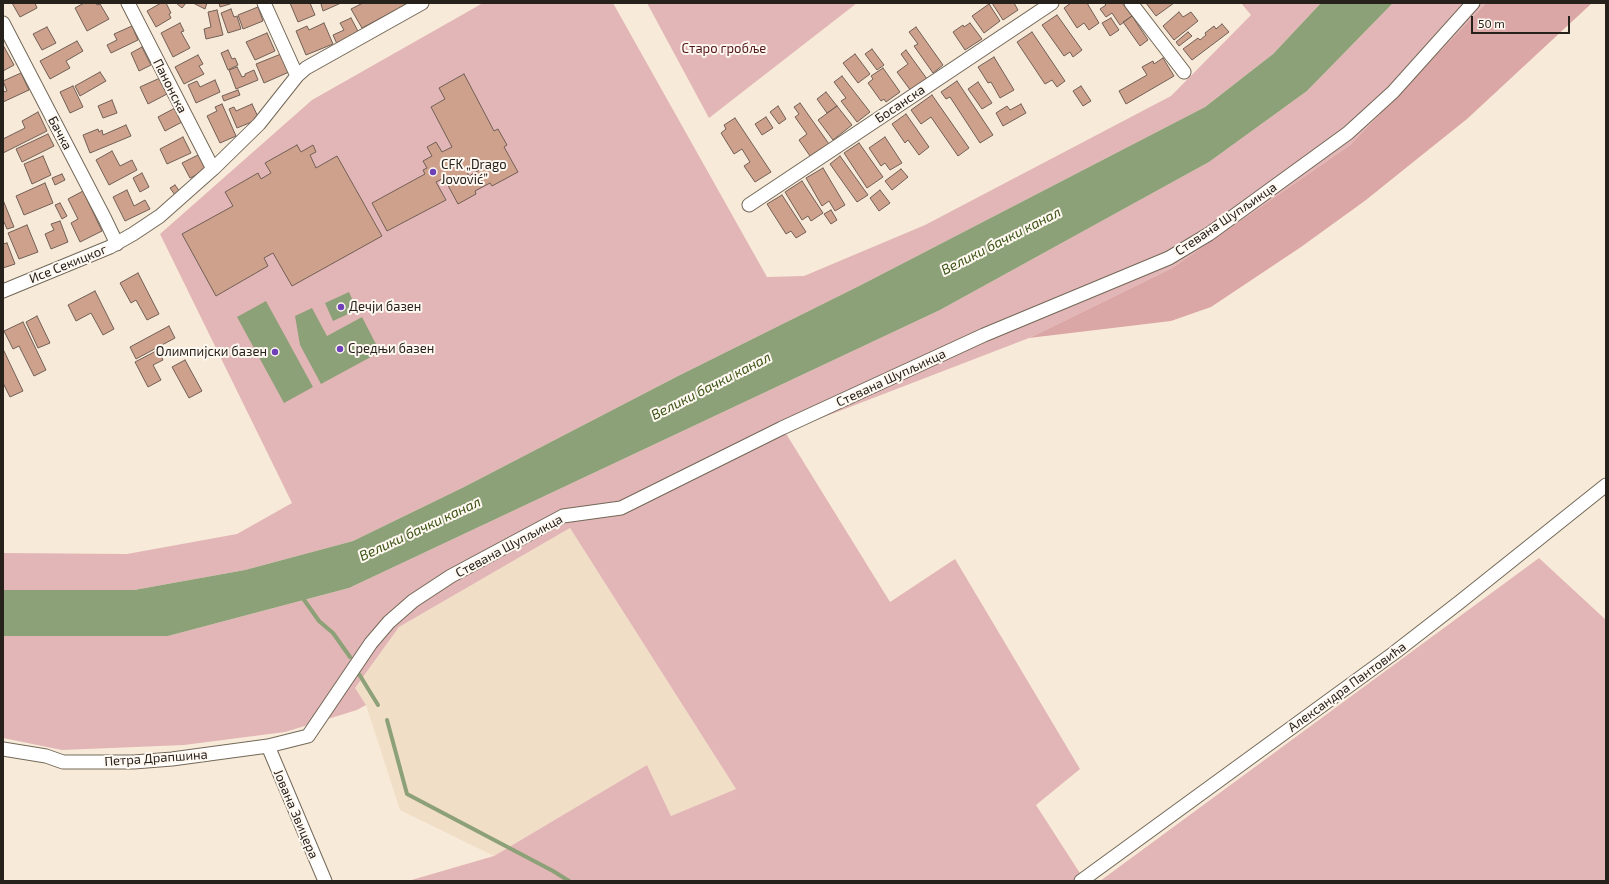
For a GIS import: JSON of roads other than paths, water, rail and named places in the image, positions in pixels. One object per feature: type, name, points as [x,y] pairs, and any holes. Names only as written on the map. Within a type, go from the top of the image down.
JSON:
[{"type":"street","name":"Панонска","points":[[128,3],[213,169]]},
{"type":"street","points":[[264,3],[297,76]]},
{"type":"street","points":[[213,169],[259,124],[297,76],[306,68],[422,3]]},
{"type":"street","name":"Босанска","points":[[749,205],[1052,3]]},
{"type":"street","points":[[1131,3],[1184,72]]},
{"type":"street","name":"Стевана Шупљикца","points":[[308,736],[371,643],[389,622],[413,601],[451,576],[563,516],[621,508],[782,428],[984,335],[1169,258],[1210,234],[1348,133],[1393,92],[1473,3]]},
{"type":"street","name":"Бачка","points":[[3,24],[117,244]]},
{"type":"street","name":"Исе Секицког","points":[[3,291],[117,244],[160,216],[213,169]]},
{"type":"street","name":"Александра Пантовића","points":[[1081,881],[1394,653],[1606,485]]},
{"type":"street","name":"Петра Драпшина","points":[[3,749],[46,756],[63,762],[134,762],[172,759],[268,746],[308,736]]},
{"type":"street","name":"Јована Звицера","points":[[268,746],[325,881]]},
{"type":"water","name":"Велики бачки канал","points":[[1321,3],[1393,3],[1307,91],[1209,162],[940,310],[349,588],[168,636],[3,636],[3,590],[134,590],[245,570],[353,541],[464,487],[678,376],[861,285],[1205,107],[1273,54]]},
{"type":"water","name":"Дечји базен","points":[[349,292],[357,310],[333,321],[325,303]]},
{"type":"water","name":"Олимпијски базен","points":[[266,301],[313,387],[284,403],[237,317]]},
{"type":"water","name":"Средњи базен","points":[[312,308],[327,336],[362,317],[380,352],[321,384],[300,345],[295,316]]},
{"type":"waterway","points":[[302,597],[319,621],[333,633],[350,657]]},
{"type":"waterway","points":[[359,674],[378,705]]},
{"type":"waterway","points":[[387,720],[407,794],[553,871],[569,881]]},
{"type":"place","name":"CFK „Drago Jovović”","points":[[433,172]]},
{"type":"place","name":"Дечји базен","points":[[341,307]]},
{"type":"place","name":"Средњи базен","points":[[340,349]]},
{"type":"place","name":"Олимпијски базен","points":[[275,352]]},
{"type":"park label","name":"Старо гробље","points":[[724,49]]}]
